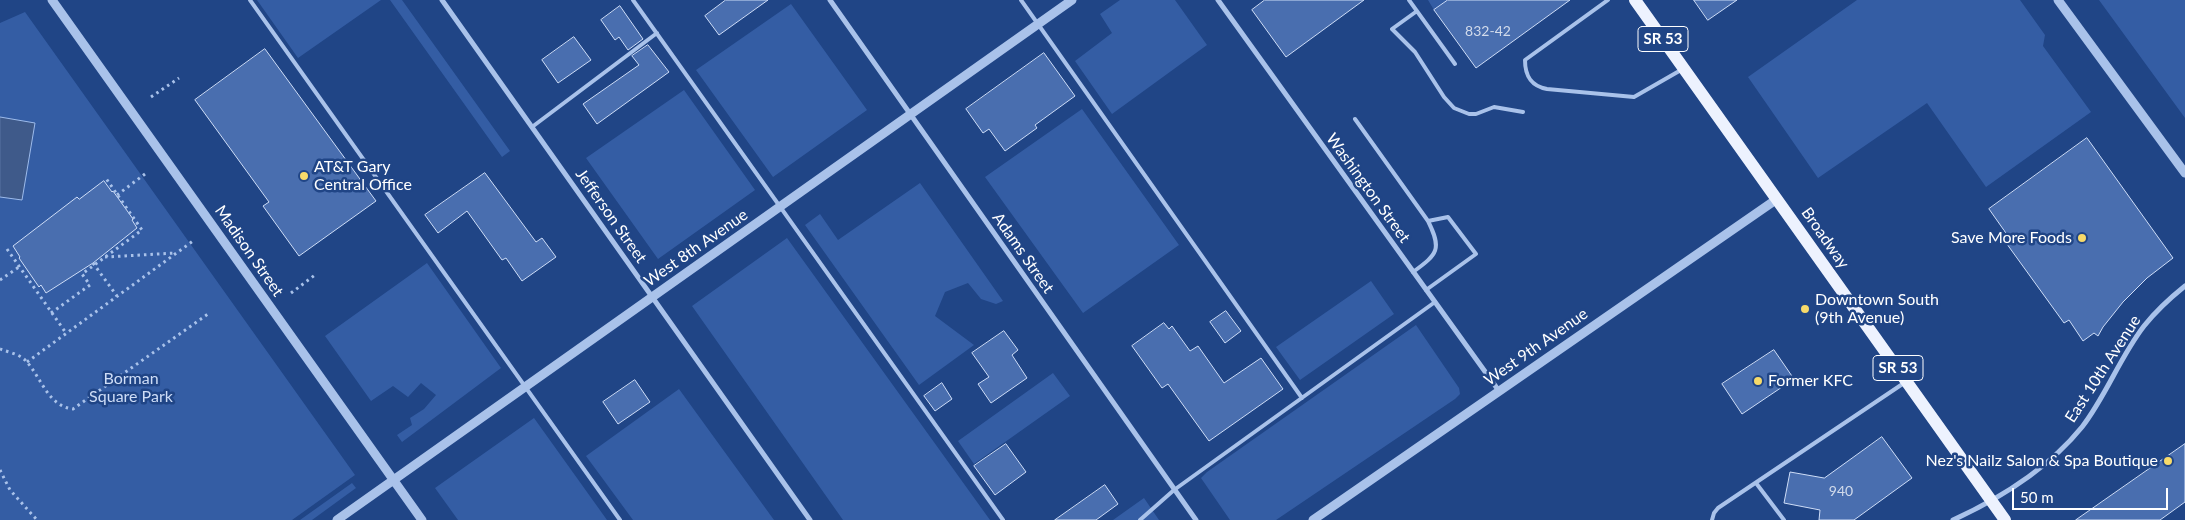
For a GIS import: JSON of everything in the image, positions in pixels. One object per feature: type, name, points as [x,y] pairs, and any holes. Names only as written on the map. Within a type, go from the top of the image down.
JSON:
[{"type":"main road","name":"Broadway","points":[[1635,0],[2006,520]]},
{"type":"street","name":"Madison Street","points":[[52,0],[422,520]]},
{"type":"street","name":"Jefferson Street","points":[[442,0],[810,520]]},
{"type":"street","name":"Adams Street","points":[[830,0],[1196,520]]},
{"type":"street","name":"West 8th Avenue","points":[[337,520],[1072,0]]},
{"type":"street","name":"Washington Street","points":[[1218,0],[1499,391]]},
{"type":"street","points":[[2058,0],[2185,173]]},
{"type":"street","name":"West 9th Avenue","points":[[1313,520],[1778,199]]},
{"type":"street","name":"East 10th Avenue","points":[[1953,520],[1993,502],[2025,480],[2055,455],[2082,427],[2143,327],[2166,301],[2185,286]]},
{"type":"lane","points":[[250,0],[620,520]]},
{"type":"lane","points":[[633,0],[1003,520]]},
{"type":"lane","points":[[1021,0],[1302,398]]},
{"type":"lane","points":[[1410,0],[1455,64]]},
{"type":"lane","points":[[1608,0],[1525,60],[1526,74],[1536,86],[1547,89],[1634,97],[1684,68]]},
{"type":"lane","points":[[1417,11],[1392,29],[1415,52],[1448,103],[1460,111],[1469,114],[1476,114],[1494,107],[1523,112]]},
{"type":"lane","points":[[532,127],[657,33]]},
{"type":"lane","points":[[1355,119],[1428,221],[1435,234],[1436,252],[1430,260],[1413,272]]},
{"type":"lane","points":[[1426,290],[1476,254],[1448,217],[1428,221]]},
{"type":"lane","points":[[1140,520],[1174,490],[1435,302]]},
{"type":"lane","points":[[1712,520],[1718,508],[1907,381]]},
{"type":"lane","points":[[1756,483],[1784,520]]},
{"type":"path","points":[[151,97],[179,78]]},
{"type":"path","points":[[117,195],[145,174]]},
{"type":"path","points":[[51,313],[90,285],[82,274],[142,230],[105,177]]},
{"type":"path","points":[[27,362],[193,241]]},
{"type":"path","points":[[7,249],[66,333]]},
{"type":"path","points":[[105,258],[178,252]]},
{"type":"path","points":[[94,264],[117,296]]},
{"type":"path","points":[[0,280],[19,267]]},
{"type":"path","points":[[291,293],[316,276]]},
{"type":"path","points":[[0,349],[22,357],[53,400],[63,407],[73,409],[208,314]]},
{"type":"path","points":[[160,349],[164,355]]},
{"type":"path","points":[[0,354],[8,352]]},
{"type":"path","points":[[0,470],[10,490],[37,520]]},
{"type":"green space","points":[[257,0],[381,0],[298,58]]},
{"type":"green space","points":[[390,0],[402,0],[510,151],[502,157]]},
{"type":"green space","points":[[1120,0],[1175,0],[1207,45],[1112,114],[1075,61],[1112,33],[1100,14]]},
{"type":"green space","points":[[1428,0],[1448,0],[1434,10]]},
{"type":"green space","points":[[1857,0],[2020,0],[2045,35],[2043,46],[2091,112],[1986,187],[1927,103],[1818,178],[1748,77]]},
{"type":"green space","points":[[2099,0],[2185,0],[2185,118]]},
{"type":"green space","points":[[791,4],[867,110],[773,177],[696,70]]},
{"type":"green space","name":"Borman Square Park","points":[[25,12],[355,475],[292,520],[0,520],[0,23]]},
{"type":"green space","points":[[684,90],[755,190],[658,259],[586,158]]},
{"type":"green space","points":[[1082,109],[1179,245],[1083,313],[985,177]]},
{"type":"green space","points":[[920,183],[1003,301],[996,304],[981,299],[968,283],[945,292],[935,316],[974,345],[919,385],[805,225],[820,214],[838,240]]},
{"type":"green space","points":[[787,238],[990,520],[843,520],[692,306]]},
{"type":"green space","points":[[427,263],[501,368],[402,442],[397,435],[412,425],[410,418],[424,409],[436,395],[421,383],[408,397],[393,386],[371,401],[325,336]]},
{"type":"green space","points":[[1371,281],[1394,314],[1300,380],[1276,347]]},
{"type":"green space","points":[[1416,325],[1459,388],[1460,394],[1276,520],[1230,520],[1201,478]]},
{"type":"green space","points":[[1053,373],[1070,396],[974,464],[958,441]]},
{"type":"green space","points":[[679,389],[774,520],[633,520],[586,456]]},
{"type":"green space","points":[[534,418],[607,520],[458,520],[435,488]]},
{"type":"green space","points":[[352,483],[356,488],[312,520],[300,520]]},
{"type":"green space","points":[[1144,498],[1159,520],[1113,520]]},
{"type":"shaded area","points":[[0,117],[35,123],[22,200],[0,197]]},
{"type":"building","points":[[726,0],[768,0],[719,35],[705,16]]},
{"type":"building","points":[[1265,0],[1364,0],[1286,57],[1252,10]]},
{"type":"building","points":[[1448,0],[1570,0],[1476,68],[1434,10]]},
{"type":"building","points":[[1694,0],[1737,0],[1708,20]]},
{"type":"building","points":[[620,6],[643,39],[628,50],[619,37],[615,40],[601,20]]},
{"type":"building","points":[[574,37],[591,60],[558,83],[542,60]]},
{"type":"building","points":[[648,45],[669,72],[597,124],[583,104],[639,65],[632,56]]},
{"type":"building","name":"AT&T Gary Central Office","points":[[265,49],[376,201],[299,256],[263,206],[269,202],[195,100]]},
{"type":"building","points":[[1044,53],[1075,96],[1035,125],[1037,128],[1005,151],[989,129],[983,133],[966,109]]},
{"type":"building","name":"Save More Foods","points":[[2087,138],[2173,258],[2147,278],[2123,302],[2098,336],[2094,333],[2083,341],[2069,320],[2064,323],[2004,240],[2008,236],[1989,209]]},
{"type":"building","points":[[485,173],[536,242],[542,238],[556,257],[522,281],[506,258],[502,260],[467,211],[438,233],[425,215]]},
{"type":"building","points":[[104,181],[133,219],[137,228],[93,263],[46,293],[41,285],[39,287],[13,246],[77,197],[79,199]]},
{"type":"building","points":[[1226,311],[1241,331],[1225,343],[1210,322]]},
{"type":"building","points":[[1164,323],[1169,329],[1172,326],[1190,351],[1198,346],[1224,383],[1261,358],[1283,389],[1209,441],[1168,384],[1162,388],[1132,346]]},
{"type":"building","points":[[1004,331],[1018,350],[1012,355],[1027,378],[991,403],[978,384],[989,377],[972,353]]},
{"type":"building","name":"Former KFC","points":[[1774,350],[1794,379],[1742,414],[1722,384]]},
{"type":"building","points":[[635,380],[650,402],[618,424],[603,402]]},
{"type":"building","points":[[942,383],[952,399],[935,411],[924,396]]},
{"type":"building","points":[[1882,437],[1912,478],[1854,520],[1819,520],[1820,510],[1784,503],[1790,472],[1824,478]]},
{"type":"building","points":[[1006,444],[1026,472],[995,495],[974,466]]},
{"type":"building","points":[[2185,444],[2185,502],[2160,520],[2076,520]]},
{"type":"building","points":[[1105,485],[1118,504],[1096,520],[1055,520]]},
{"type":"place","name":"AT&T Gary Central Office","points":[[304,176]]},
{"type":"place","name":"Save More Foods","points":[[2082,238]]},
{"type":"place","name":"Downtown South (9th Avenue)","points":[[1805,309]]},
{"type":"place","name":"Former KFC","points":[[1758,381]]},
{"type":"place","name":"Nez's Nailz Salon & Spa Boutique","points":[[2168,461]]}]
